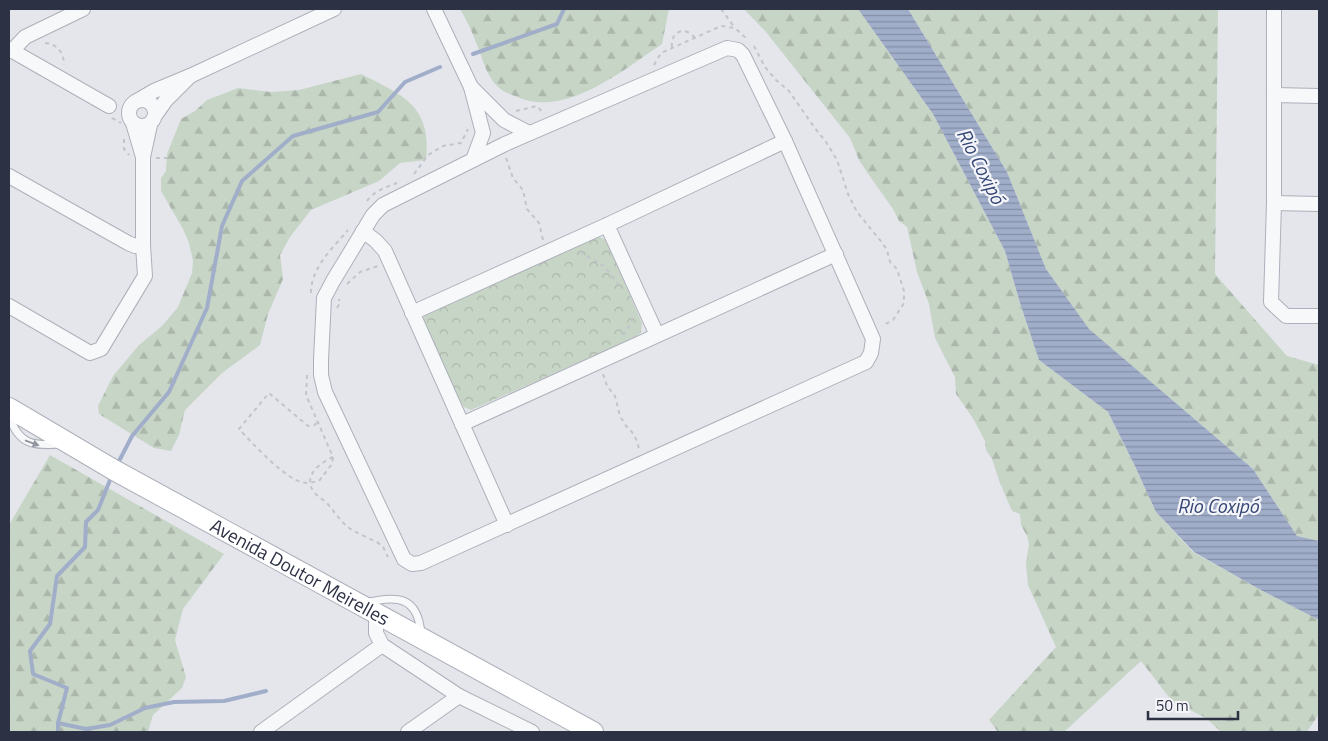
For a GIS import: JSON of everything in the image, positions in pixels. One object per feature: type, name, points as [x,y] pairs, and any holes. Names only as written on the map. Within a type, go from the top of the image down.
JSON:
[{"type":"street","points":[[83,9],[26,37],[10,50],[109,106],[141,127],[153,119],[166,100],[190,76]]},
{"type":"street","points":[[143,157],[129,111],[136,102],[154,91],[334,9]]},
{"type":"street","points":[[434,9],[471,87],[483,133],[473,160]]},
{"type":"street","points":[[1274,9],[1274,203],[1271,302],[1286,316],[1319,316]]},
{"type":"street","points":[[727,48],[738,50],[743,55],[785,141],[870,332],[873,345],[871,354],[866,362],[507,525],[421,563],[412,564],[404,559],[325,392],[321,375],[324,298],[373,215],[383,205],[529,133],[727,48]]},
{"type":"street","points":[[471,87],[504,120],[529,133]]},
{"type":"street","points":[[1274,95],[1319,96]]},
{"type":"street","points":[[9,306],[90,353],[101,349],[145,276],[142,245],[143,157],[153,119],[153,105],[146,100],[109,106]]},
{"type":"street","points":[[412,312],[607,225],[785,141]]},
{"type":"street","points":[[9,176],[128,243],[135,246],[142,245]]},
{"type":"street","points":[[1274,203],[1319,204]]},
{"type":"street","points":[[607,225],[657,335]]},
{"type":"street","points":[[363,231],[385,251],[507,525]]},
{"type":"street","points":[[462,424],[836,254]]},
{"type":"street","name":"Avenida Doutor Meirelles","points":[[9,408],[376,615],[593,732]]},
{"type":"street","points":[[376,615],[376,633],[382,644],[459,696],[525,731]]},
{"type":"street","points":[[261,732],[382,644]]},
{"type":"street","points":[[408,732],[459,696]]},
{"type":"lane","points":[[9,416],[13,428],[20,438],[30,443],[40,446],[68,443]]},
{"type":"lane","points":[[358,605],[391,598],[401,599],[409,603],[419,621],[422,639]]},
{"type":"path","points":[[721,9],[735,28],[756,48],[765,68],[789,91],[826,142],[837,160],[848,194],[857,212],[887,250],[890,262],[897,269],[904,291],[904,303],[893,320],[870,332]]},
{"type":"path","points":[[651,71],[661,53],[721,26],[735,28]]},
{"type":"path","points":[[672,48],[674,36],[679,32],[684,30],[690,32],[695,38]]},
{"type":"path","points":[[504,120],[508,112],[537,106],[542,113],[546,114]]},
{"type":"path","points":[[341,287],[352,281],[360,272],[389,261]]},
{"type":"path","points":[[333,457],[323,461],[312,474],[311,485],[314,492],[351,530],[383,546],[391,562]]},
{"type":"green space","points":[[460,9],[669,9],[662,44],[592,89],[573,97],[553,102],[534,102],[506,92],[490,77],[472,32]]},
{"type":"green space","points":[[744,9],[858,9],[933,114],[1005,251],[1039,360],[1108,412],[1156,512],[1193,552],[1319,620],[1319,714],[1307,732],[1221,732],[1206,718],[1172,701],[1141,661],[1064,732],[998,732],[989,720],[1056,647],[1028,585],[1026,564],[1029,544],[1021,525],[1020,514],[1012,511],[992,459],[986,450],[985,441],[974,420],[956,394],[955,377],[935,338],[929,304],[917,272],[907,227],[899,221],[893,209],[859,160],[850,138],[766,32]]},
{"type":"green space","points":[[908,9],[1218,9],[1215,274],[1287,356],[1319,365],[1319,541],[1297,536],[1253,469],[1089,330],[1046,269],[1007,172]]},
{"type":"green space","points":[[361,74],[402,96],[412,105],[424,127],[427,142],[426,160],[400,163],[379,181],[311,210],[290,237],[280,255],[283,279],[268,314],[260,345],[222,373],[185,410],[179,435],[171,451],[154,448],[99,414],[98,406],[113,376],[139,345],[162,326],[178,307],[192,273],[193,261],[189,243],[161,191],[161,178],[166,171],[167,154],[181,119],[195,111],[207,100],[238,88],[271,92],[299,90]]},
{"type":"green space","points":[[595,235],[606,240],[642,323],[641,332],[636,337],[471,410],[464,407],[458,400],[423,322],[425,313]]},
{"type":"green space","points":[[50,455],[224,554],[183,609],[175,640],[186,677],[182,688],[153,715],[148,732],[9,732],[9,525]]},
{"type":"water","name":"Rio Coxipó","points":[[858,9],[908,9],[1007,172],[1046,269],[1089,329],[1253,469],[1297,536],[1319,541],[1319,620],[1194,552],[1156,512],[1108,412],[1039,360],[1005,251],[933,114]]},
{"type":"waterway","points":[[473,54],[557,24],[564,9]]},
{"type":"waterway","points":[[117,465],[132,436],[169,392],[207,308],[222,226],[242,181],[293,136],[378,112],[405,82],[440,67]]},
{"type":"waterway","points":[[58,732],[58,723],[67,688],[33,674],[30,651],[50,624],[57,576],[85,547],[86,522],[98,510],[112,475]]},
{"type":"waterway","points":[[58,723],[86,729],[110,725],[145,708],[174,702],[224,701],[266,691]]}]
